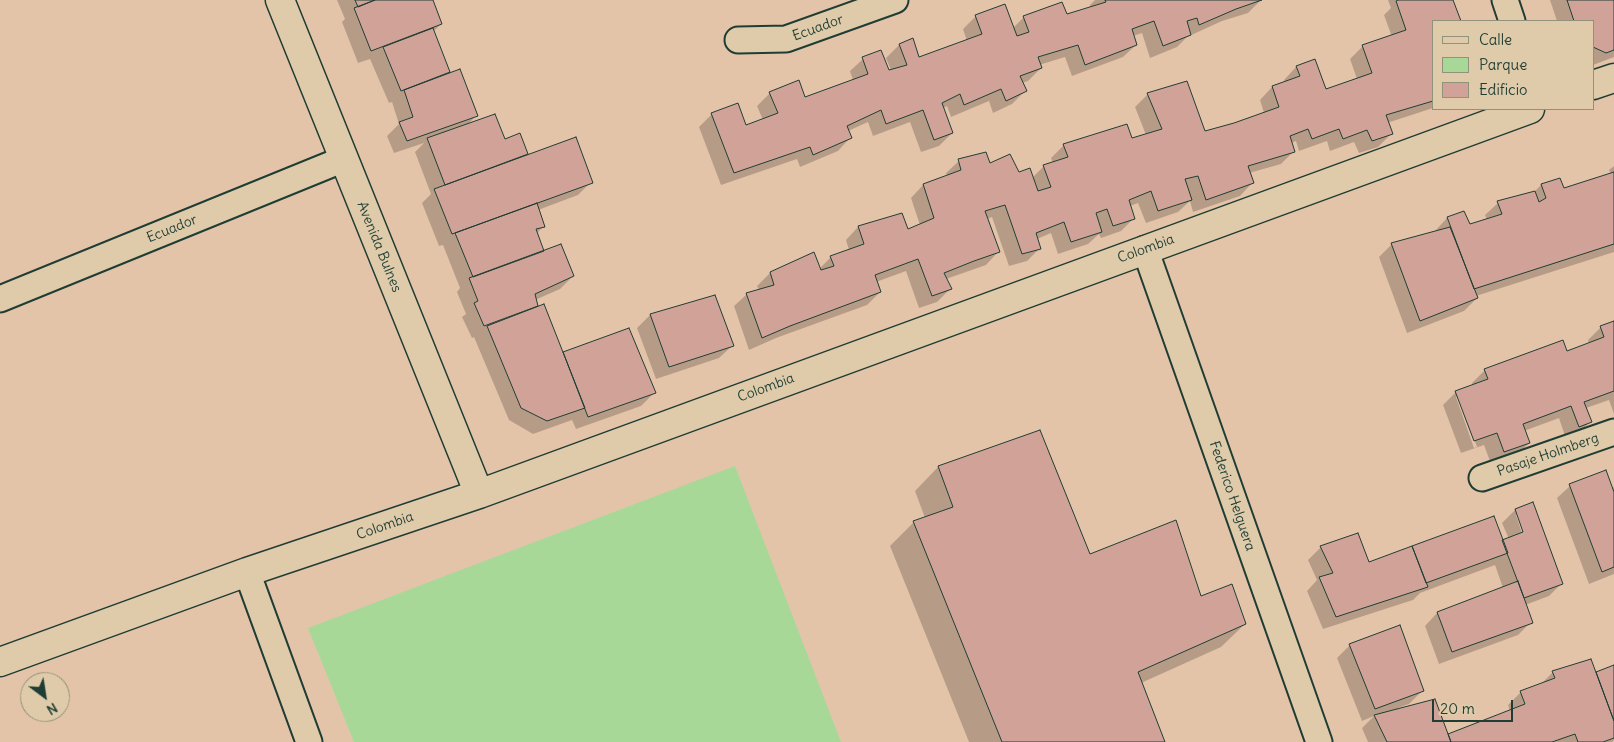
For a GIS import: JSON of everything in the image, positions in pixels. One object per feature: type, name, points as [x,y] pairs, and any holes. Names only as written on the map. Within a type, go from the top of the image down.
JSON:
[{"type":"street","name":"Avenida Bulnes","points":[[280,0],[479,494]]},
{"type":"street","name":"Ecuador","points":[[738,40],[786,39],[895,0]]},
{"type":"street","points":[[1504,0],[1512,20]]},
{"type":"street","points":[[1594,86],[1614,78]]},
{"type":"street","name":"Colombia","points":[[0,662],[247,572],[479,494],[1527,110]]},
{"type":"street","name":"Ecuador","points":[[0,299],[344,159]]},
{"type":"street","name":"Federico Helguera","points":[[1145,250],[1319,742]]},
{"type":"street","name":"Pasaje Holmberg","points":[[1482,478],[1614,432]]},
{"type":"street","points":[[247,572],[309,742]]},
{"type":"green space","points":[[735,466],[841,742],[354,742],[308,628]]},
{"type":"building","points":[[355,0],[375,0],[358,7]]},
{"type":"building","points":[[375,0],[433,0],[442,24],[371,51],[354,8]]},
{"type":"building","points":[[1105,0],[1262,0],[1199,25],[1197,18],[1187,21],[1191,35],[1163,46],[1154,21],[1132,29],[1137,45],[1085,65],[1078,45],[1038,57],[1042,68],[1020,76],[1027,91],[1006,101],[1001,89],[964,105],[960,94],[942,103],[953,133],[934,140],[923,110],[886,124],[881,110],[847,126],[852,138],[813,155],[810,147],[734,173],[711,113],[738,103],[746,125],[778,113],[769,92],[799,80],[805,97],[868,74],[862,57],[881,50],[889,70],[907,65],[899,44],[913,38],[919,57],[982,34],[975,15],[1005,4],[1017,36],[1029,32],[1023,16],[1062,2],[1067,14],[1106,2]]},
{"type":"building","points":[[1453,0],[1461,20],[1432,20],[1432,101],[1386,115],[1393,134],[1372,141],[1367,130],[1343,139],[1339,129],[1312,139],[1308,129],[1290,136],[1295,152],[1248,166],[1254,183],[1206,200],[1198,176],[1185,179],[1192,200],[1158,211],[1151,191],[1129,200],[1135,219],[1113,226],[1107,209],[1096,213],[1102,232],[1071,242],[1064,222],[1036,233],[1041,249],[1022,254],[1005,205],[985,211],[1000,252],[944,273],[952,289],[932,296],[918,259],[875,275],[881,292],[762,338],[746,293],[774,285],[770,272],[814,252],[821,270],[834,266],[830,256],[864,244],[858,226],[902,213],[908,229],[934,218],[923,184],[961,170],[958,159],[986,152],[990,163],[1010,154],[1019,172],[1030,168],[1038,191],[1051,187],[1043,165],[1068,157],[1063,144],[1127,124],[1132,138],[1162,129],[1147,93],[1187,81],[1205,131],[1279,107],[1272,86],[1300,76],[1296,66],[1315,59],[1326,89],[1372,73],[1362,45],[1406,30],[1396,1]]},
{"type":"building","points":[[1567,0],[1614,0],[1614,50],[1606,53],[1594,47],[1594,20],[1574,20]]},
{"type":"building","points":[[433,28],[450,72],[401,91],[383,47]]},
{"type":"building","points":[[460,69],[478,116],[407,141],[399,122],[413,117],[404,90]]},
{"type":"building","points":[[495,114],[505,139],[520,133],[528,154],[445,185],[427,138]]},
{"type":"building","points":[[576,137],[593,183],[452,234],[434,189]]},
{"type":"building","points":[[1614,172],[1614,244],[1474,289],[1447,217],[1464,211],[1470,224],[1502,214],[1497,201],[1535,191],[1539,202],[1546,198],[1541,184],[1560,178],[1564,188]]},
{"type":"building","points":[[537,203],[545,227],[536,229],[544,251],[473,277],[455,233]]},
{"type":"building","points":[[1450,227],[1478,298],[1420,321],[1391,243]]},
{"type":"building","points":[[561,244],[574,276],[535,294],[538,306],[484,326],[474,303],[478,301],[469,278]]},
{"type":"building","points":[[715,295],[734,346],[669,367],[650,314]]},
{"type":"building","points":[[544,304],[585,408],[547,421],[521,408],[487,326]]},
{"type":"building","points":[[1614,321],[1614,391],[1584,402],[1592,422],[1579,427],[1571,406],[1523,424],[1530,443],[1504,452],[1497,433],[1474,441],[1455,391],[1488,379],[1484,369],[1563,340],[1567,351],[1604,337],[1600,326]]},
{"type":"building","points":[[629,328],[656,393],[588,417],[563,352]]},
{"type":"building","points":[[1040,430],[1090,554],[1176,520],[1201,596],[1232,584],[1246,624],[1138,672],[1165,742],[1002,742],[913,521],[953,507],[938,466]]},
{"type":"building","points":[[1606,470],[1614,492],[1614,567],[1602,572],[1569,484]]},
{"type":"building","points":[[1533,502],[1563,584],[1524,598],[1502,540],[1523,532],[1515,509]]},
{"type":"building","points":[[1494,516],[1508,553],[1426,583],[1412,546]]},
{"type":"building","points":[[1358,533],[1369,562],[1412,546],[1428,587],[1336,617],[1319,577],[1333,573],[1320,546]]},
{"type":"building","points":[[1518,581],[1533,623],[1452,652],[1437,612]]},
{"type":"building","points":[[1400,625],[1424,691],[1375,709],[1349,644]]},
{"type":"building","points":[[1591,659],[1614,721],[1614,738],[1603,742],[1578,742],[1575,734],[1552,742],[1451,742],[1448,734],[1525,704],[1520,691],[1555,678],[1552,671]]},
{"type":"building","points":[[1614,665],[1614,721],[1596,672]]},
{"type":"building","points":[[1435,699],[1451,742],[1387,742],[1374,715]]}]
